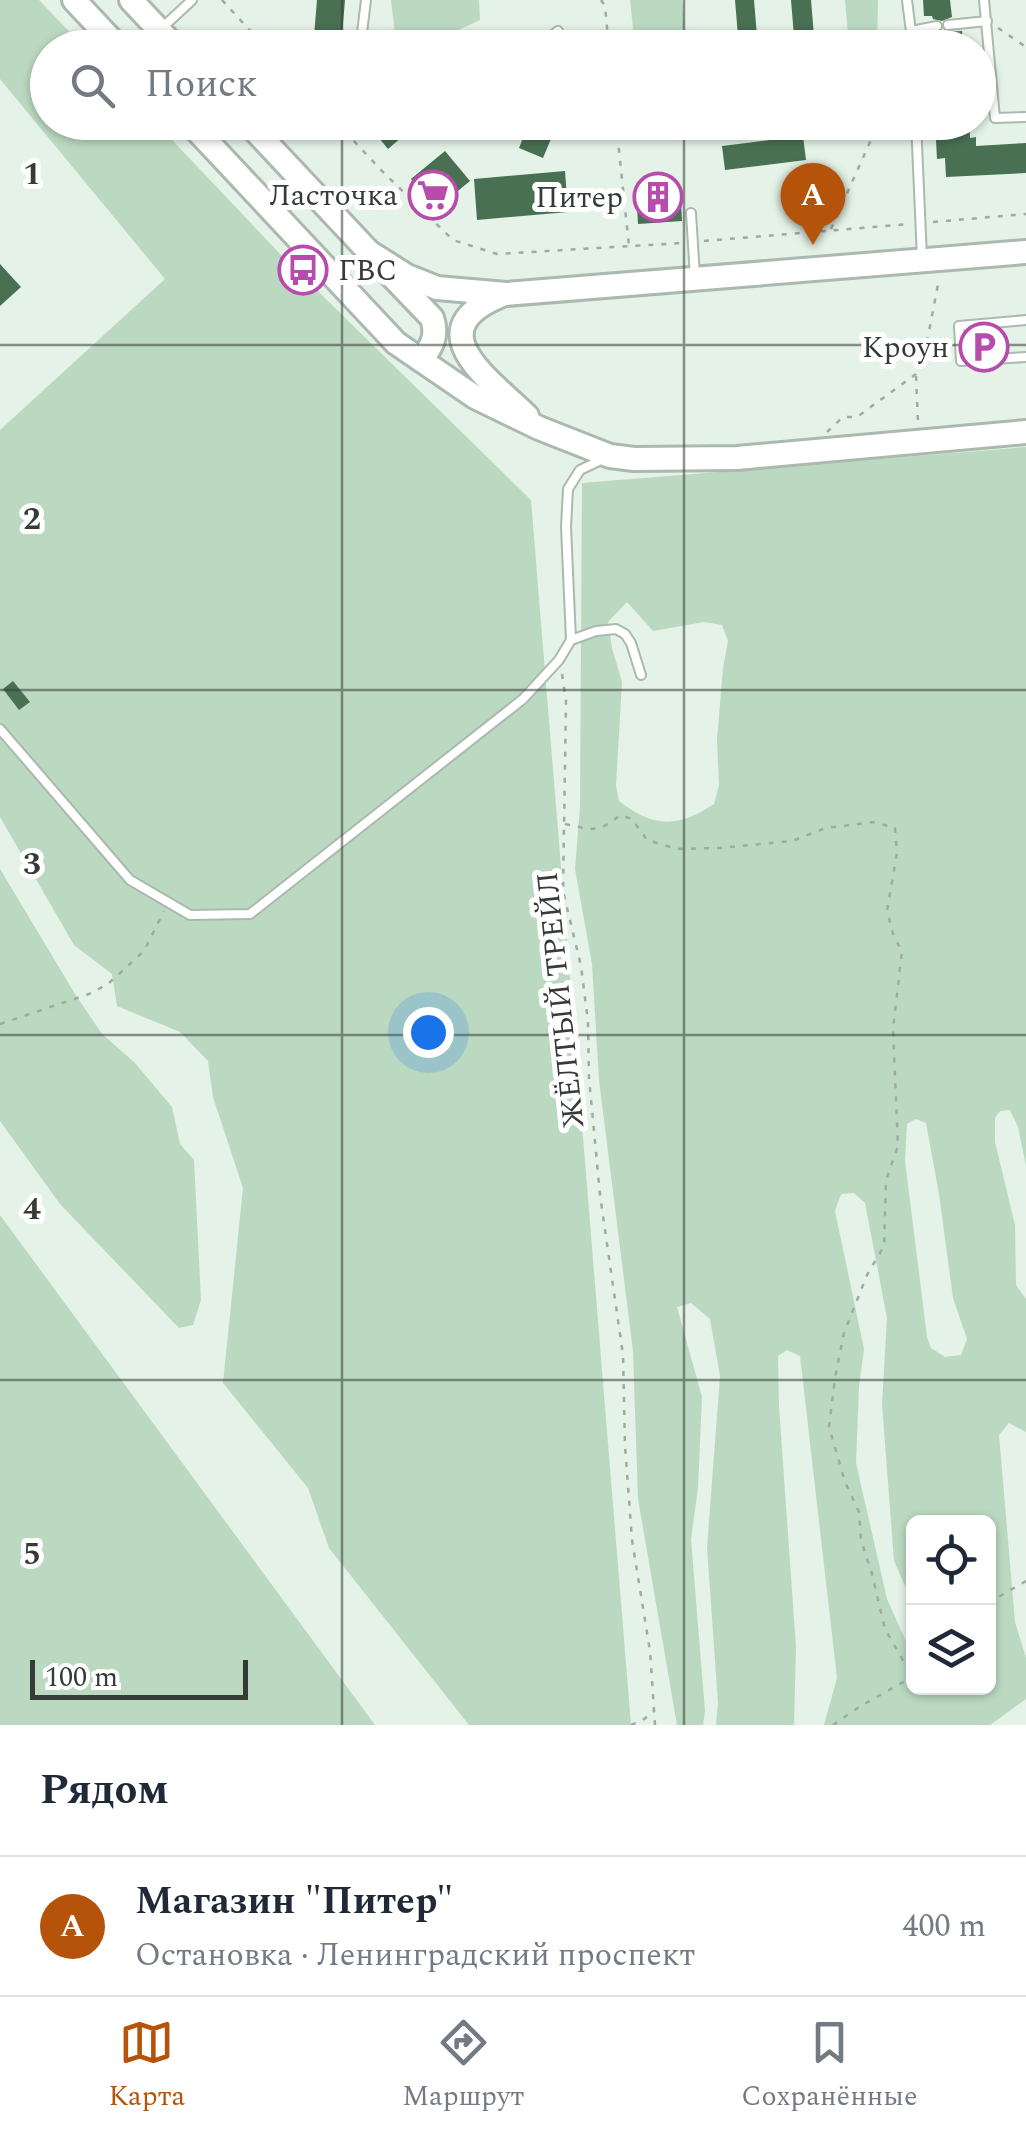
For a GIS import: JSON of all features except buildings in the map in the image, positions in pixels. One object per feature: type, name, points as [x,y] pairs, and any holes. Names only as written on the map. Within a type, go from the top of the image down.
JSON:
[{"type":"main road","points":[[74,0],[102,30]]},
{"type":"main road","points":[[131,0],[159,30]]},
{"type":"main road","points":[[206,140],[396,343],[475,397],[610,456],[737,458],[1026,432]]},
{"type":"main road","points":[[264,140],[432,318],[434,339],[420,360]]},
{"type":"main road","points":[[369,252],[407,276],[437,288],[506,294],[1026,252]]},
{"type":"main road","points":[[506,294],[481,304],[468,315],[462,343],[471,360],[539,428]]},
{"type":"lane","points":[[159,30],[192,0]]},
{"type":"lane","points":[[362,30],[366,0]]},
{"type":"lane","points":[[907,0],[911,30]]},
{"type":"lane","points":[[984,0],[988,30]]},
{"type":"lane","points":[[948,25],[987,21]]},
{"type":"lane","points":[[916,30],[937,26]]},
{"type":"lane","points":[[996,118],[1026,117]]},
{"type":"lane","points":[[918,140],[933,259]]},
{"type":"lane","points":[[691,213],[695,277]]},
{"type":"lane","points":[[1026,320],[959,326],[961,361],[1026,357]]},
{"type":"lane","points":[[0,730],[130,880],[190,915],[250,914],[522,698],[559,660],[571,640],[568,490],[580,470],[610,456]]},
{"type":"lane","points":[[571,640],[596,631],[616,629],[626,634],[641,676]]},
{"type":"path","points":[[222,0],[250,30]]},
{"type":"path","points":[[603,0],[607,30]]},
{"type":"path","points":[[987,21],[1026,46]]},
{"type":"path","points":[[353,140],[452,240],[497,254],[629,248],[830,230],[871,140]]},
{"type":"path","points":[[617,140],[629,248]]},
{"type":"path","points":[[919,442],[916,374],[926,348],[933,259]]},
{"type":"path","points":[[817,451],[828,431],[843,417],[857,417],[916,374]]},
{"type":"path","name":"ЖЁЛТЫЙ ТРЕЙЛ","points":[[559,660],[566,700],[563,891],[581,966],[588,1022],[600,1195],[623,1356],[624,1446],[632,1540],[650,1651],[655,1725]]},
{"type":"path","points":[[566,824],[590,830],[606,827],[620,815],[632,819],[647,840],[677,849],[792,841],[826,828],[874,822],[894,828],[897,853],[886,911],[902,950],[894,1029],[898,1146],[886,1180],[884,1246],[866,1276],[844,1332],[829,1427],[845,1482],[859,1512],[861,1540],[885,1629],[906,1665]]},
{"type":"path","points":[[0,1024],[108,984],[144,950],[168,902]]},
{"type":"path","points":[[996,1599],[1026,1581]]},
{"type":"path","points":[[833,1725],[906,1681]]},
{"type":"path","points":[[630,1725],[655,1710]]},
{"type":"green space","points":[[0,0],[39,0],[68,30],[30,30],[30,115],[0,79]]},
{"type":"green space","points":[[391,0],[479,0],[480,20],[459,30],[395,30]]},
{"type":"green space","points":[[630,0],[682,0],[685,30],[633,30]]},
{"type":"green space","points":[[845,0],[878,0],[877,30],[848,30]]},
{"type":"green space","points":[[50,140],[172,140],[282,256],[531,500],[631,1725],[469,1725],[329,1548],[308,1488],[223,1383],[243,1188],[213,1097],[208,1061],[180,1032],[117,1006],[112,974],[74,945],[0,817],[0,430],[165,279]]},
{"type":"green space","points":[[1026,447],[1026,1166],[1018,1127],[1010,1110],[1000,1111],[995,1118],[995,1142],[1015,1225],[1016,1285],[1026,1299],[1026,1432],[1009,1423],[999,1435],[1015,1622],[1026,1658],[1026,1699],[990,1725],[824,1725],[837,1678],[800,1356],[787,1350],[778,1356],[796,1647],[794,1725],[716,1725],[718,1703],[707,1548],[720,1376],[710,1319],[691,1303],[677,1307],[702,1397],[698,1488],[691,1539],[705,1711],[703,1725],[677,1725],[638,1499],[633,1351],[599,1080],[592,964],[575,869],[580,807],[582,483]],"holes":[[[627,602],[653,631],[704,622],[722,625],[728,641],[717,740],[719,785],[714,804],[677,821],[655,820],[632,810],[619,801],[616,786],[622,682],[608,622]],[[916,1119],[926,1123],[953,1298],[967,1339],[961,1355],[945,1357],[931,1348],[927,1337],[905,1161],[907,1124]],[[854,1193],[865,1203],[887,1318],[882,1404],[894,1561],[906,1588],[906,1515],[996,1515],[996,1695],[906,1695],[906,1641],[887,1599],[856,1463],[864,1349],[835,1211],[841,1194]]]},
{"type":"green space","points":[[0,869],[102,1034],[134,1062],[172,1107],[180,1144],[194,1160],[201,1300],[193,1325],[179,1328],[60,1204],[0,1121]]},
{"type":"green space","points":[[0,1215],[375,1725],[0,1725]]},
{"type":"place","name":"Ласточка","points":[[433,195]]},
{"type":"place","name":"Питер","points":[[658,197]]},
{"type":"place","name":"Магазин \"Питер\"","points":[[813,245]]},
{"type":"place","name":"ГВС","points":[[303,270]]},
{"type":"place","name":"Кроун","points":[[984,347]]}]
